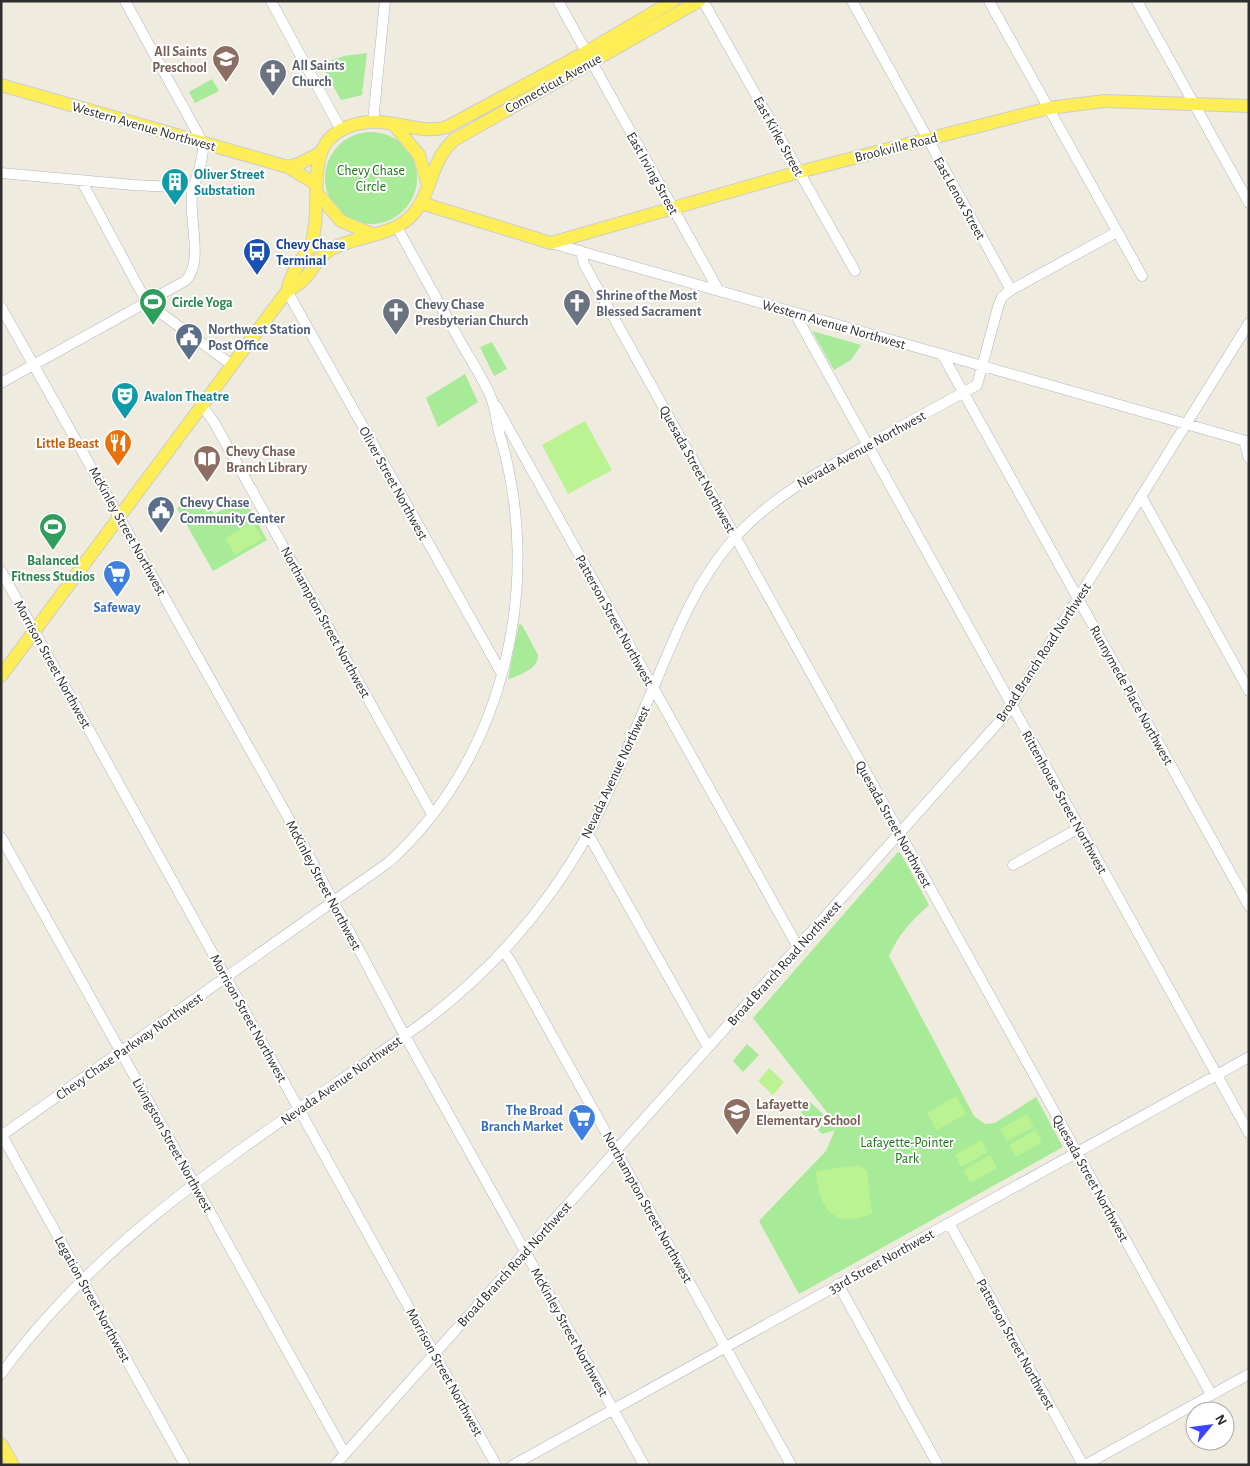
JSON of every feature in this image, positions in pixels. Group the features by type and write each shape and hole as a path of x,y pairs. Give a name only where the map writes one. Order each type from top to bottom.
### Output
{"main road":[{"name":"Connecticut Avenue","path":"428,185 441,155 454,140 673,1"},
{"name":"Connecticut Avenue","path":"394,125 428,130 447,127 699,1"},
{"name":"Western Avenue Northwest","path":"1,85 288,167 316,188"},
{"name":"Brookville Road","path":"551,242 800,172 1049,108 1105,101 1249,106"},
{"path":"1,676 287,291 295,270 307,252 313,238 320,153 326,142 341,130 354,125 373,122 394,125 419,155 428,185 421,203 409,219 397,227 372,234 326,252 300,283 287,291"},
{"path":"288,167 301,163 320,153"},
{"path":"316,188 341,221 372,234"},
{"name":"Western Avenue Northwest","path":"421,203 551,242"},
{"path":"1,1444 13,1465"}],"street":[{"path":"1,384 185,281 193,272 195,262 192,205 194,188 203,155 203,143 125,1"},
{"path":"271,1 341,130"},
{"path":"373,122 385,1"},
{"name":"East Irving Street","path":"558,1 719,291"},
{"name":"East Kirke Street","path":"703,1 855,271"},
{"name":"East Lenox Street","path":"852,1 1011,290"},
{"path":"989,1 1142,276"},
{"path":"1137,1 1249,203"},
{"path":"1,173 194,188"},
{"path":"81,180 147,303 232,365"},
{"name":"Chevy Chase Parkway Northwest","path":"2,1135 334,902 395,856 432,814 457,778 493,704 513,624 518,559 516,510 507,461 491,397 397,227"},
{"path":"1011,290 1117,232"},
{"name":"Western Avenue Northwest","path":"551,242 1247,442"},
{"name":"Quesada Street Northwest","path":"581,251 584,264 1211,1394"},
{"name":"Nevada Avenue Northwest","path":"1,1374 37,1328 82,1279 137,1228 194,1184 405,1036 461,992 502,951 549,895 588,834 693,597 712,565 735,537 784,493 977,385 998,306 1002,297 1011,290"},
{"name":"Oliver Street Northwest","path":"287,291 502,674"},
{"name":"McKinley Street Northwest","path":"1,307 120,516 334,902 405,1036 644,1465"},
{"name":"Rittenhouse Street Northwest","path":"794,312 1249,1133"},
{"name":"Broad Branch Road Northwest","path":"335,1465 900,834 1012,706 1184,424 1249,323"},
{"name":"Runnymede Place Northwest","path":"942,354 1249,906"},
{"name":"Patterson Street Northwest","path":"491,397 798,947"},
{"name":"Northampton Street Northwest","path":"202,406 215,424 432,814"},
{"path":"1247,442 1249,458"},
{"path":"507,461 522,452"},
{"path":"1141,496 1249,691"},
{"name":"Morrison Street Northwest","path":"1,571 496,1465"},
{"path":"1012,865 1079,828"},
{"path":"588,834 708,1047"},
{"name":"Livingston Street Northwest","path":"1,836 344,1454"},
{"name":"Northampton Street Northwest","path":"502,951 510,960 791,1465"},
{"name":"33rd Street Northwest","path":"512,1465 1249,1056"},
{"name":"Legation Street Northwest","path":"2,1135 185,1465"},
{"name":"Patterson Street Northwest","path":"949,1223 1084,1465"},
{"path":"838,1284 938,1465"},
{"path":"1084,1465 1249,1374"}],"green space":[{"path":"367,53 362,95 341,100 321,64 344,56"},
{"path":"212,79 219,91 195,103 189,92"},
{"name":"Chevy Chase Circle","path":"371,132 388,136 403,146 413,161 417,178 413,195 403,210 388,220 371,224 354,220 339,210 329,195 325,178 329,161 339,146 354,136"},
{"path":"812,331 861,345 851,360 834,370"},
{"path":"492,342 507,369 494,376 480,347"},
{"path":"465,374 478,402 438,427 426,398"},
{"path":"585,421 612,470 568,494 542,445"},
{"path":"195,498 200,507 207,503 214,514 244,498 267,540 213,571 177,508"},
{"path":"253,522 262,539 235,555 225,538"},
{"path":"519,624 522,625 538,655 537,660 528,671 508,679"},
{"name":"Lafayette-Pointer Park","path":"898,852 901,854 929,905 906,928 889,956 974,1116 985,1124 995,1123 1036,1097 1063,1147 799,1294 759,1221 826,1151 837,1125 753,1018"},
{"path":"747,1044 759,1055 743,1072 733,1061"},
{"path":"769,1068 784,1082 773,1095 758,1081"},
{"path":"956,1096 966,1114 937,1130 927,1113"},
{"path":"809,1101 834,1124 835,1130 822,1134 801,1113"},
{"path":"1027,1114 1034,1127 1007,1141 1000,1129"},
{"path":"1036,1130 1042,1142 1016,1157 1009,1145"},
{"path":"981,1140 988,1152 961,1167 955,1155"},
{"path":"990,1155 997,1168 970,1183 963,1170"},
{"path":"859,1165 867,1171 872,1213 858,1218 847,1219 838,1217 824,1205 817,1184 816,1171"}],"place":[{"name":"All Saints Preschool","path":"226,83"},
{"name":"All Saints Church","path":"273,97"},
{"name":"Oliver Street Substation","path":"175,206"},
{"name":"Chevy Chase Terminal","path":"257,276"},
{"name":"Circle Yoga","path":"153,326"},
{"name":"Shrine of the Most Blessed Sacrament","path":"577,327"},
{"name":"Chevy Chase Presbyterian Church","path":"396,336"},
{"name":"Northwest Station Post Office","path":"189,361"},
{"name":"Avalon Theatre","path":"125,420"},
{"name":"Little Beast","path":"118,467"},
{"name":"Chevy Chase Branch Library","path":"207,483"},
{"name":"Chevy Chase Community Center","path":"161,534"},
{"name":"Balanced Fitness Studios","path":"53,551"},
{"name":"Safeway","path":"117,598"},
{"name":"Lafayette Elementary School","path":"737,1136"},
{"name":"The Broad Branch Market","path":"582,1142"}]}
